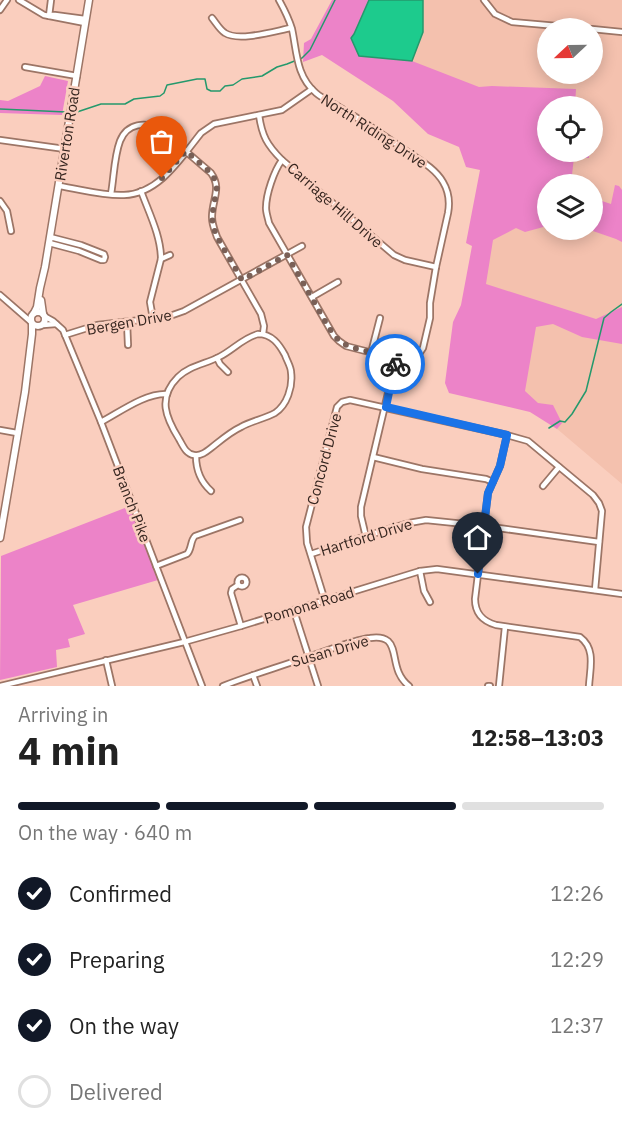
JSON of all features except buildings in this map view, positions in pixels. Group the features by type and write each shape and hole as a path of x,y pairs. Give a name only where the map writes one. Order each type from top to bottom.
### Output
{"main road":[{"name":"Riverton Road","path":"33,314 37,308 50,240 89,0"},
{"name":"Riverton Road","path":"43,315 41,304 45,267"},
{"path":"0,538 30,357 36,332 45,321 43,315 38,312 31,317 30,357"},
{"path":"32,323 36,326 41,325"}],"street":[{"path":"0,10 8,0"},
{"path":"19,0 49,16 85,21"},
{"path":"49,16 51,0"},
{"name":"North Riding Drive","path":"279,0 291,28 300,70 312,89 432,169 441,179 448,194 450,205 436,267 430,318 423,348 416,357 407,360 396,359"},
{"path":"484,0 495,14 512,22 537,24"},
{"path":"212,18 223,32 234,37 291,28"},
{"path":"603,30 622,32"},
{"path":"25,67 77,76"},
{"path":"59,186 127,195 141,191 153,186 162,178 201,133 214,124 282,110 312,89"},
{"name":"Carriage Hill Drive","path":"259,115 264,138 282,160 394,255 436,267"},
{"path":"111,194 120,141 125,132 132,127 144,124 155,126 211,173 217,187 212,216 213,226 261,314 263,334"},
{"path":"0,140 64,149"},
{"path":"282,160 274,173 266,208 269,223 287,255 329,328 339,341 350,347 396,359 361,507 366,537"},
{"path":"141,191 159,240 161,259 150,302 153,319"},
{"path":"0,201 7,211 11,231"},
{"path":"50,240 81,245 104,254 104,260 101,260 50,240"},
{"name":"Bergen Drive","path":"66,335 97,325 167,317 184,311 302,246"},
{"path":"161,259 170,255"},
{"path":"312,297 338,282"},
{"path":"0,295 32,323"},
{"path":"16,309 28,315 33,314"},
{"name":"Branch Pike","path":"43,315 58,325 66,335 202,686"},
{"path":"371,353 380,318"},
{"path":"127,322 128,345"},
{"path":"41,325 58,325"},
{"path":"263,334 276,341 283,352 292,380 281,408 242,426 205,453 195,456 185,449 171,426 166,413 165,398 172,384 181,374 217,358 251,336 263,334"},
{"path":"217,358 228,372"},
{"path":"101,422 149,396 159,393 167,394"},
{"name":"Concord Drive","path":"325,601 307,543 306,527 337,407 342,402 350,400 528,441 593,495 599,503 602,511 595,590"},
{"path":"0,430 17,433"},
{"path":"507,435 500,466 488,493 475,599 477,612 489,623 504,627 580,637 588,644 591,653 589,686"},
{"path":"195,456 200,475 212,491"},
{"path":"373,457 493,482"},
{"path":"543,486 559,467"},
{"path":"156,566 187,554 195,536 240,520"},
{"name":"Hartford Drive","path":"311,554 409,523 426,520 600,542"},
{"name":"Pomona Road","path":"0,686 184,642 294,611 420,570 437,569 622,594"},
{"path":"420,570 424,591 430,602"},
{"path":"238,585 232,589 231,594 241,626"},
{"path":"294,611 318,686"},
{"path":"499,686 504,627"},
{"name":"Susan Drive","path":"223,686 352,642 381,638 389,642 396,669 401,679 409,686"},
{"path":"106,660 112,686"},
{"path":"253,675 257,686"}],"shaded area":[{"path":"332,0 369,0 351,38 359,56 412,61 479,87 576,89 576,96 537,96 537,162 573,162 572,174 537,174 537,229 525,232 516,228 493,240 486,284 596,319 622,307 622,344 582,337 553,324 536,327 525,391 538,403 553,405 562,423 557,429 530,412 449,393 445,383 453,322 461,305 472,246 466,243 480,170 466,167 459,147 428,134 393,101 322,55 303,62 304,43 311,39"},
{"path":"352,0 622,0 622,484 456,343 483,191 482,132 347,56"},
{"path":"369,0 423,0 423,32 412,61 359,56 351,38"},
{"path":"45,76 68,81 62,115 0,113 0,100 8,101 40,86"},
{"path":"615,185 619,186 622,190 622,242 603,234 603,201 611,204"},
{"path":"130,506 158,580 73,605 85,634 68,639 70,647 56,650 57,667 0,680 1,556"}],"waterway":[{"path":"74,113 101,104 125,104 134,99 160,96 167,85 197,79 205,79 207,89 220,91 225,86 233,85 242,79 262,76 277,67 302,58 310,50 335,0"},
{"path":"0,109 66,112"},
{"path":"549,428 560,421 565,422 586,391 604,318 622,304"}],"way so far":[{"path":"162,178 186,151 211,173 215,180 217,187 212,216 213,226 242,280 287,255 334,336 346,346 396,359 395,364"}],"route":[{"path":"395,364 386,407 507,435 500,466 488,493 478,574"}]}
